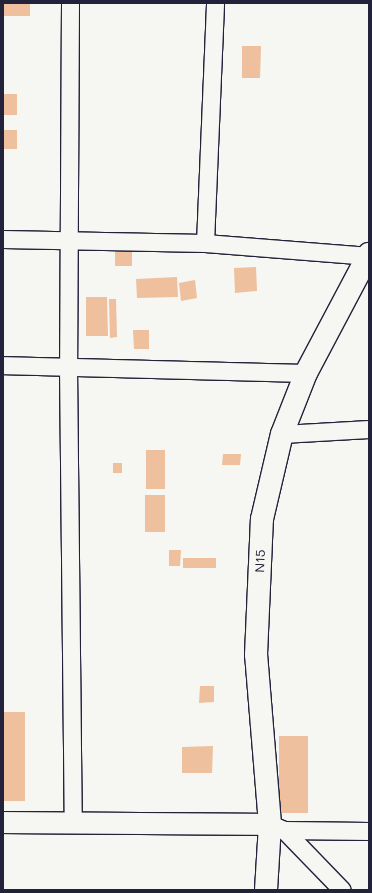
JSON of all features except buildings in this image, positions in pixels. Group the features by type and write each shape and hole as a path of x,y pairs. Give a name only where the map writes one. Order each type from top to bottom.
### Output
{"main road":[{"name":"N15","path":"266,890 277,827 256,655 262,519 282,434 306,373 368,255"}],"street":[{"path":"70,3 68,366 73,822"},
{"path":"205,243 215,3"},
{"path":"3,239 205,243 368,255"},
{"path":"3,365 306,373"},
{"path":"282,434 369,429"},
{"path":"3,822 73,822 277,827 369,831"},
{"path":"277,827 342,890"}]}
